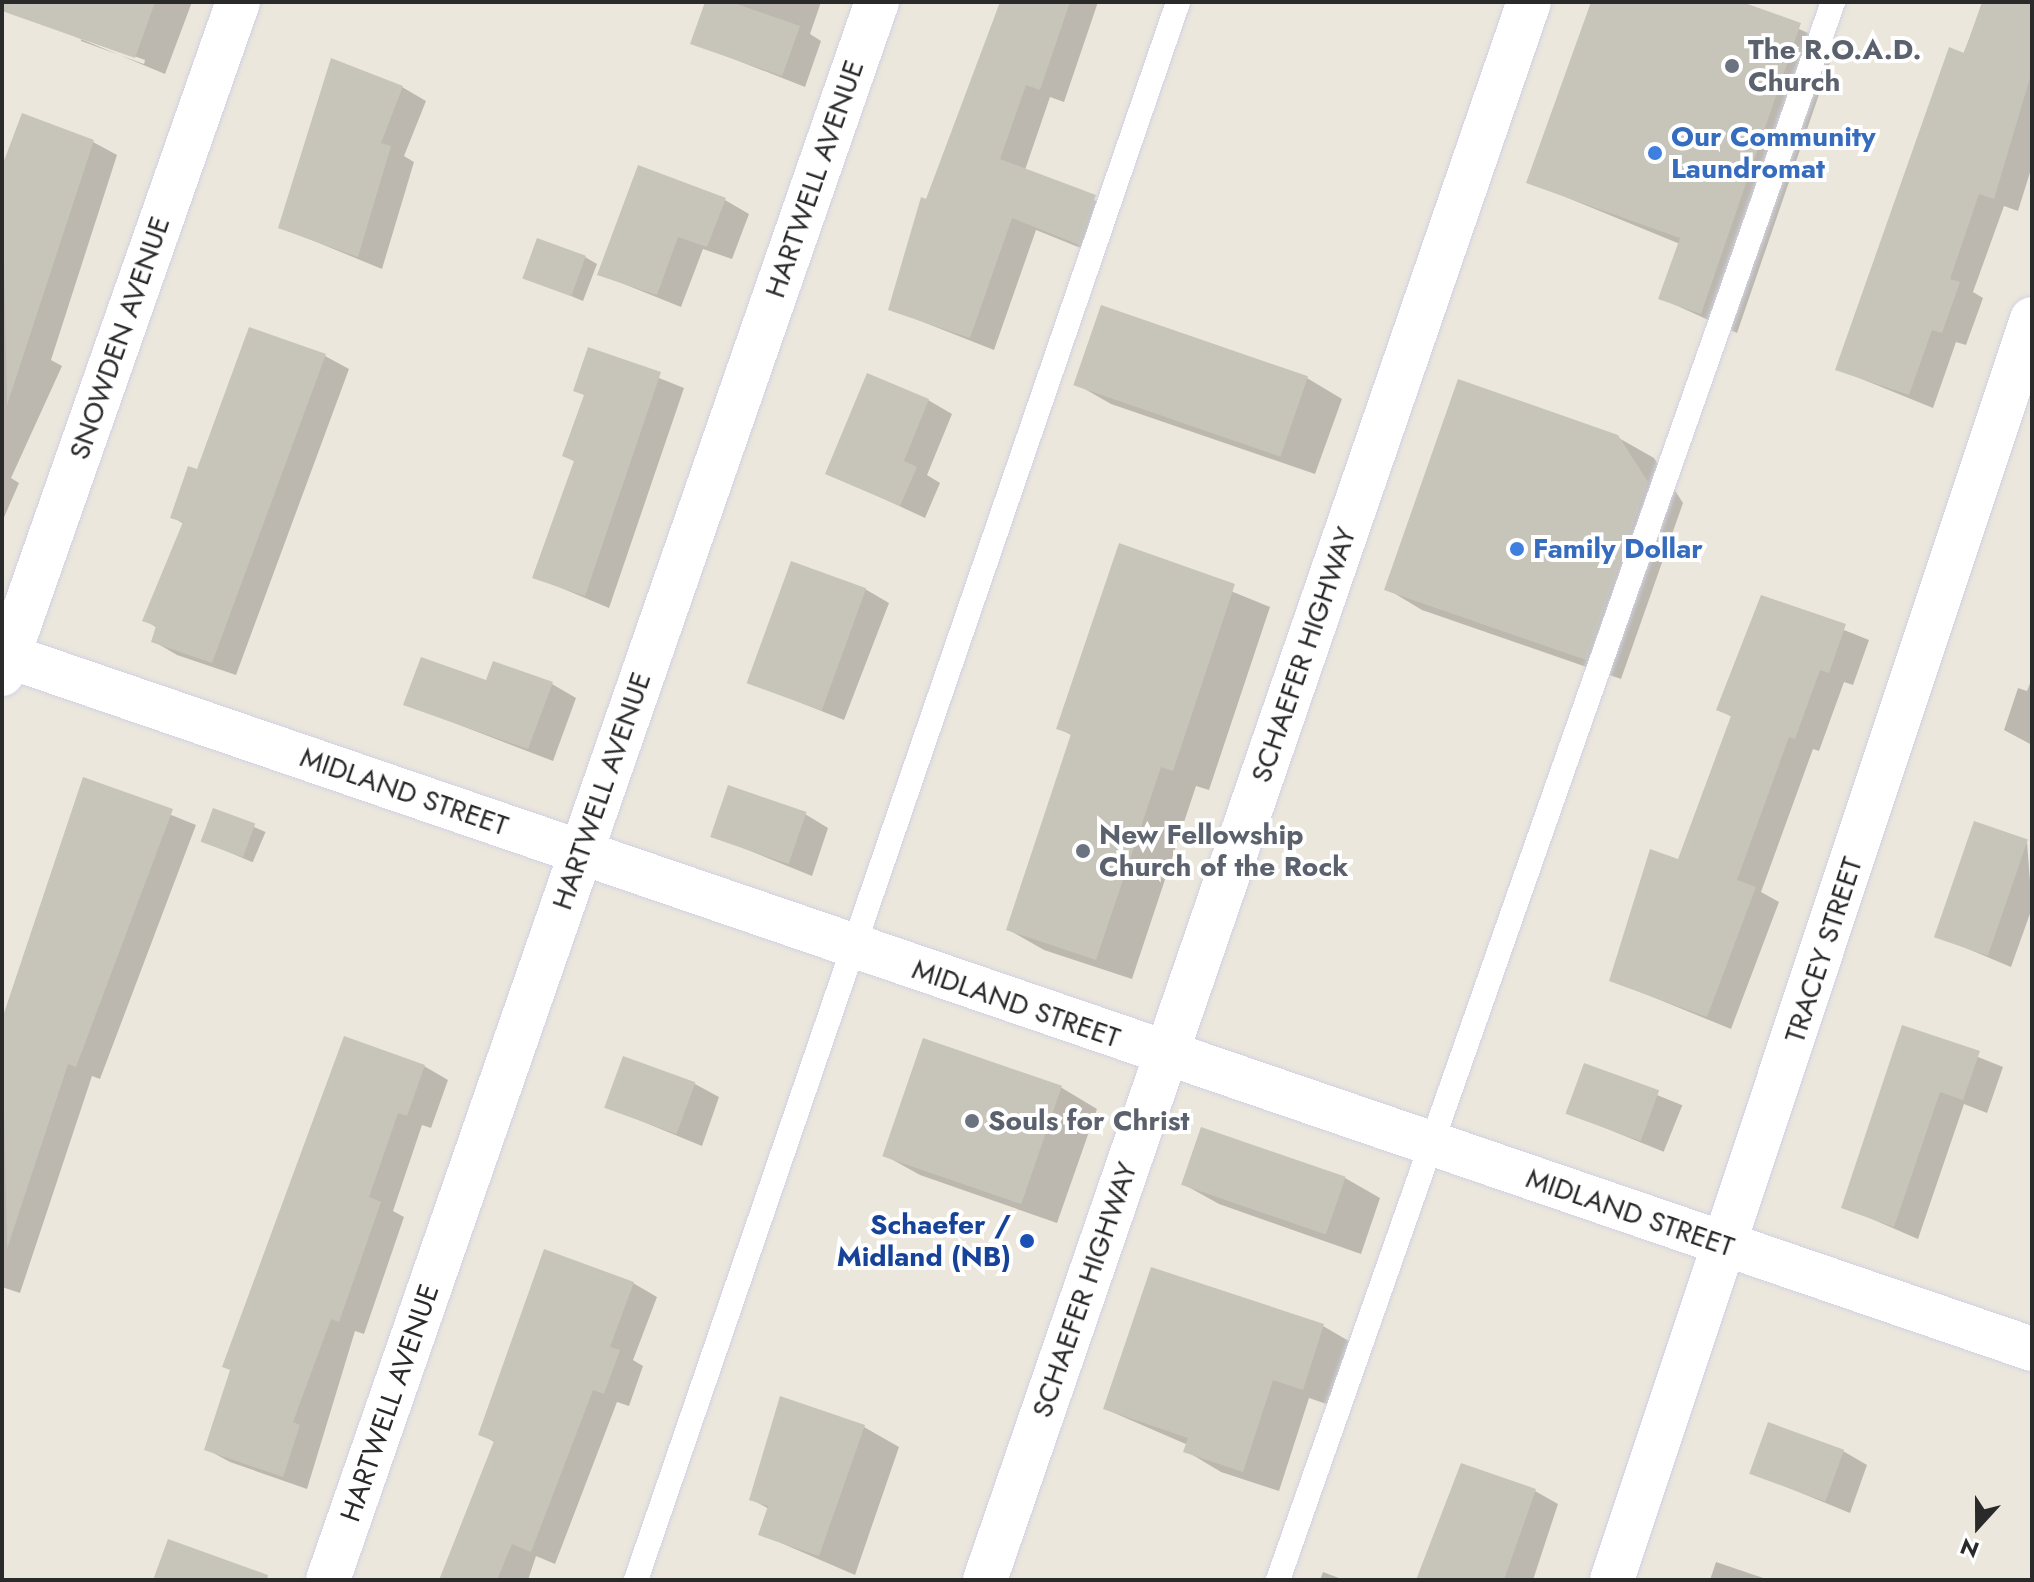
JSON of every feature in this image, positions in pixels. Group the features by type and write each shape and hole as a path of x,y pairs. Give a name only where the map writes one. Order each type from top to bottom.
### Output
{"street":[{"name":"SNOWDEN AVENUE","path":"4,661 238,2"},
{"name":"HARTWELL AVENUE","path":"328,1580 877,2"},
{"name":"SCHAEFER HIGHWAY","path":"985,1580 1529,2"},
{"name":"TRACEY STREET","path":"1612,1580 2032,319"},
{"name":"MIDLAND STREET","path":"4,661 580,853 2032,1349"}],"lane":[{"path":"636,1580 1178,2"},
{"path":"1278,1580 1833,2"}],"building":[{"path":"2,2 155,2 135,58 2,11"},
{"path":"705,2 731,2 800,26 782,76 690,44"},
{"path":"1000,2 1070,2 1040,90 1026,85 1000,159 1096,195 1079,245 1012,218 970,338 888,310 921,197 926,199"},
{"path":"1591,2 1742,2 1801,23 1701,314 1658,299 1680,238 1526,183"},
{"path":"1982,2 2032,2 2032,71 1994,199 1979,194 1950,279 1960,282 1942,333 1932,330 1909,395 1835,370 1949,47 1964,53"},
{"path":"331,58 403,86 381,143 391,146 358,257 278,228"},
{"path":"22,113 94,140 7,405 2,166"},
{"path":"638,165 726,198 707,247 678,237 657,295 597,275"},
{"path":"537,238 586,256 571,296 522,278"},
{"path":"1101,305 1308,376 1280,457 1073,385"},
{"path":"249,327 326,354 212,663 151,642 156,626 142,621 183,522 170,518 188,466 197,469"},
{"path":"588,347 661,372 585,596 532,578 574,461 562,456 584,395 573,391"},
{"path":"867,373 929,399 904,461 917,467 900,506 825,474"},
{"path":"1458,379 1618,435 1648,482 1586,660 1384,590"},
{"name":"New Fellowship Church of the Rock","path":"1119,543 1235,584 1173,771 1161,767 1096,960 1006,930 1071,734 1056,729"},
{"path":"791,561 866,588 822,711 747,683"},
{"path":"1761,595 1846,624 1829,673 1820,670 1795,739 1789,737 1737,880 1756,887 1707,1017 1609,981 1650,849 1678,859 1731,716 1716,710"},
{"path":"421,657 486,680 493,661 553,682 528,749 403,705"},
{"path":"83,777 173,809 76,1067 68,1064 7,1249 2,1019"},
{"path":"728,785 806,812 789,864 710,837"},
{"path":"213,808 255,823 243,857 201,842"},
{"path":"1974,821 2028,840 1988,956 1934,937"},
{"path":"1902,1025 1980,1051 1963,1100 1940,1092 1894,1227 1841,1208"},
{"path":"344,1036 425,1065 407,1116 398,1113 369,1197 381,1202 339,1322 331,1319 293,1422 300,1425 283,1477 204,1450 230,1370 222,1367"},
{"name":"Souls for Christ","path":"923,1038 1062,1086 1021,1204 882,1156"},
{"path":"623,1056 695,1082 677,1134 604,1108"},
{"path":"1584,1063 1659,1090 1641,1141 1566,1114"},
{"path":"1201,1127 1346,1177 1326,1234 1181,1185"},
{"path":"544,1249 634,1282 610,1347 620,1350 604,1394 593,1390 531,1552 512,1544 497,1580 439,1580 494,1441 478,1435"},
{"path":"1151,1267 1324,1324 1303,1390 1273,1380 1243,1472 1183,1452 1188,1438 1103,1409"},
{"path":"780,1396 865,1425 819,1556 758,1535 768,1506 749,1500"},
{"path":"1768,1422 1844,1450 1825,1501 1749,1474"},
{"path":"1461,1463 1536,1489 1504,1580 1416,1580"},
{"path":"168,1539 268,1575 267,1580 153,1580"}],"place":[{"name":"The R.O.A.D. Church","path":"1732,66"},
{"name":"Our Community Laundromat","path":"1655,153"},
{"name":"Family Dollar","path":"1517,549"},
{"name":"New Fellowship Church of the Rock","path":"1083,851"},
{"name":"Souls for Christ","path":"972,1121"},
{"name":"Schaefer / Midland (NB)","path":"1027,1241"}]}
